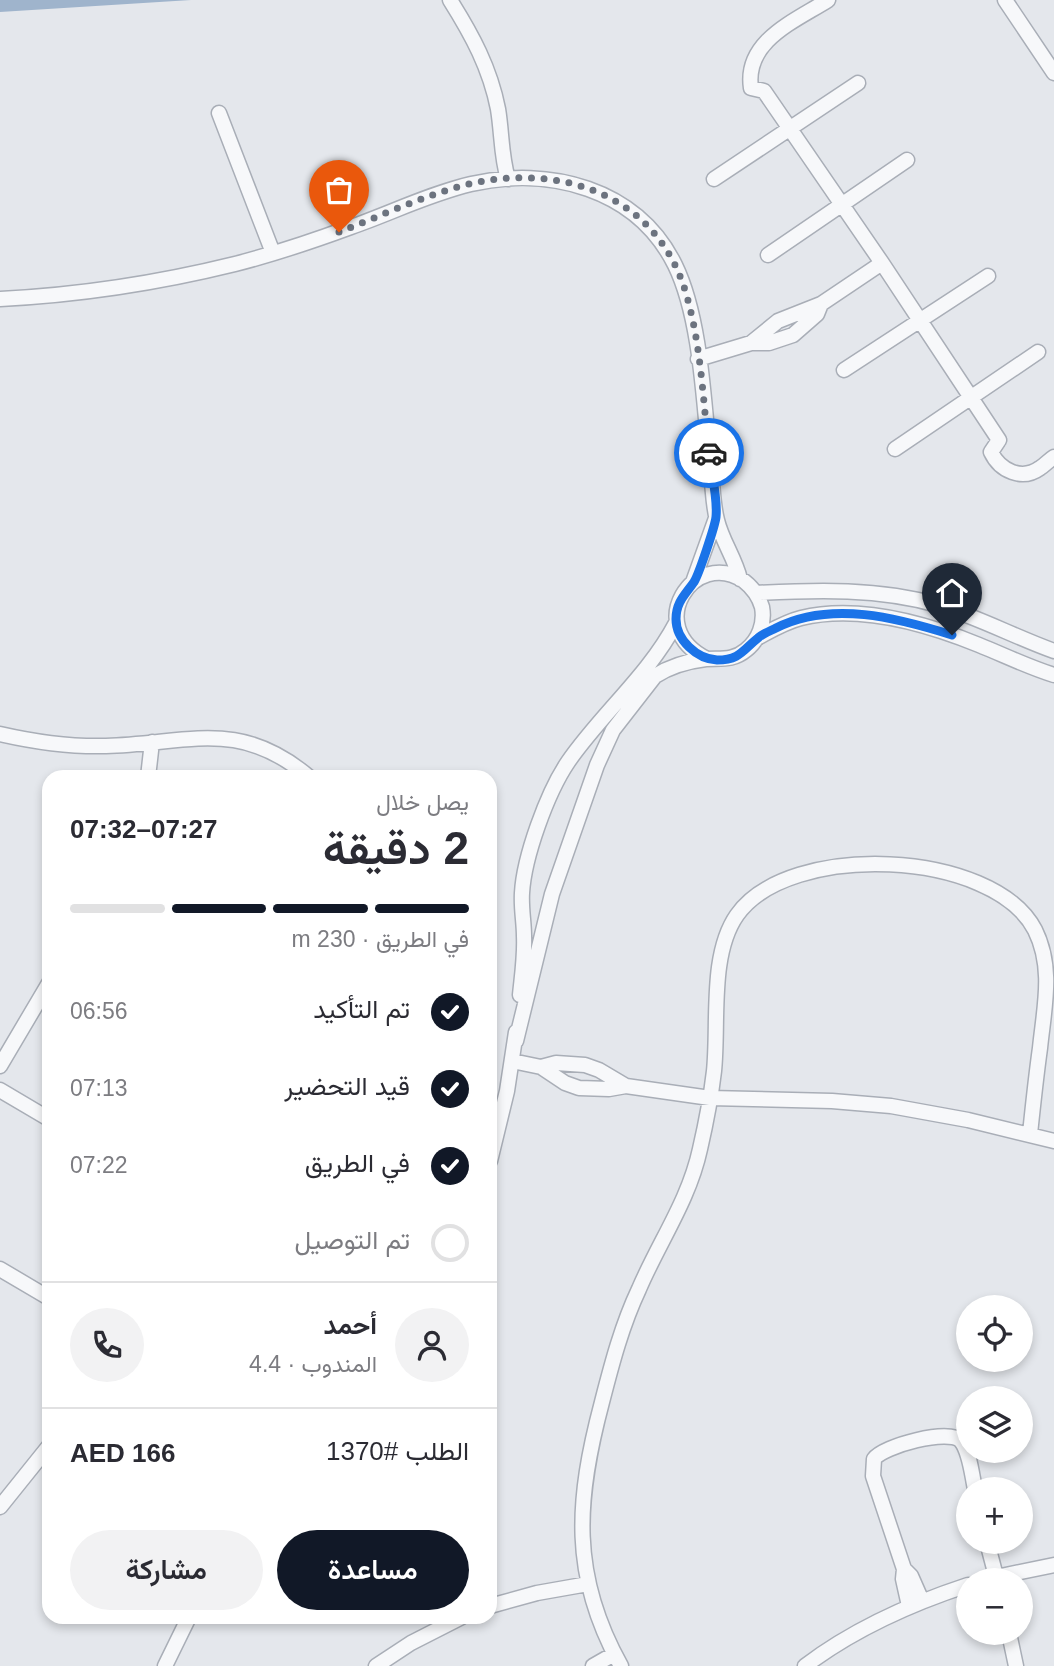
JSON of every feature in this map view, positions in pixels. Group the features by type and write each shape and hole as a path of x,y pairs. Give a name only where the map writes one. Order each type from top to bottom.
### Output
{"street":[{"path":"450,0 477,44 489,74 498,110 502,160 508,179"},
{"path":"828,0 772,37 752,46 742,65 743,79 749,92 764,91 883,263 999,440 994,449 1011,463 1025,466 1052,458"},
{"path":"1005,0 1054,73"},
{"path":"714,179 858,83"},
{"path":"219,113 272,253"},
{"path":"768,255 907,160"},
{"path":"0,299 46,297 122,287 198,272 317,240 450,190 488,181 546,180 582,185 621,203 643,221 665,247 679,274 691,313 698,359 716,518 740,579"},
{"path":"698,359 751,343 778,321 821,304 883,263"},
{"path":"844,370 988,276"},
{"path":"895,449 1038,352"},
{"path":"694,582 716,518"},
{"path":"497,1129 547,910 562,865 607,741 629,698 676,623 681,596 694,582 711,574 740,579 756,593 762,611 763,620 757,638"},
{"path":"756,593 855,591 908,598 941,606 1054,651"},
{"path":"516,1041 524,953 521,895 532,846 562,771 629,698 661,672 707,659 736,657 757,638 790,622 812,616 840,614 900,620 952,635 1054,675"},
{"path":"676,623 690,649 707,659"},
{"path":"0,734 81,746 193,738 240,740 277,754 299,770"},
{"path":"149,770 152,742"},
{"path":"593,1666 618,1660 598,1618 588,1584 583,1546 583,1504 587,1471 615,1352 630,1308 689,1189 699,1155 710,1098 722,951 727,930 747,904 757,894 792,877 825,869 869,864 919,867 968,879 995,892 1021,910 1040,941 1046,965 1046,990 1030,1134"},
{"path":"0,1066 42,995"},
{"path":"512,1061 541,1067 565,1083 579,1088 594,1090 626,1086 710,1098 832,1101 891,1106 944,1115 1054,1141"},
{"path":"541,1067 555,1063 585,1065 626,1086"},
{"path":"0,1090 42,1115"},
{"path":"0,1269 42,1294"},
{"path":"916,1603 904,1584 904,1569 873,1476 872,1465 877,1454 887,1449 942,1435 953,1436 965,1447 972,1477"},
{"path":"0,1507 42,1455"},
{"path":"1033,1569 1054,1564"},
{"path":"497,1604 537,1593 588,1584"},
{"path":"805,1666 866,1627 916,1603 956,1589"},
{"path":"151,1666 168,1659 186,1624"},
{"path":"376,1666 411,1643 448,1624"},
{"path":"1012,1645 1016,1666"}],"water":[{"path":"0,0 191,0 0,12"}],"way so far":[{"path":"339,232 450,190 488,181 546,180 582,185 621,203 643,221 665,247 684,287 698,359 709,453"}],"route":[{"path":"709,453 716,518 694,582 681,596 676,614 679,632 690,649 707,659 736,657 757,638 778,626 821,615 876,616 952,635"}]}
